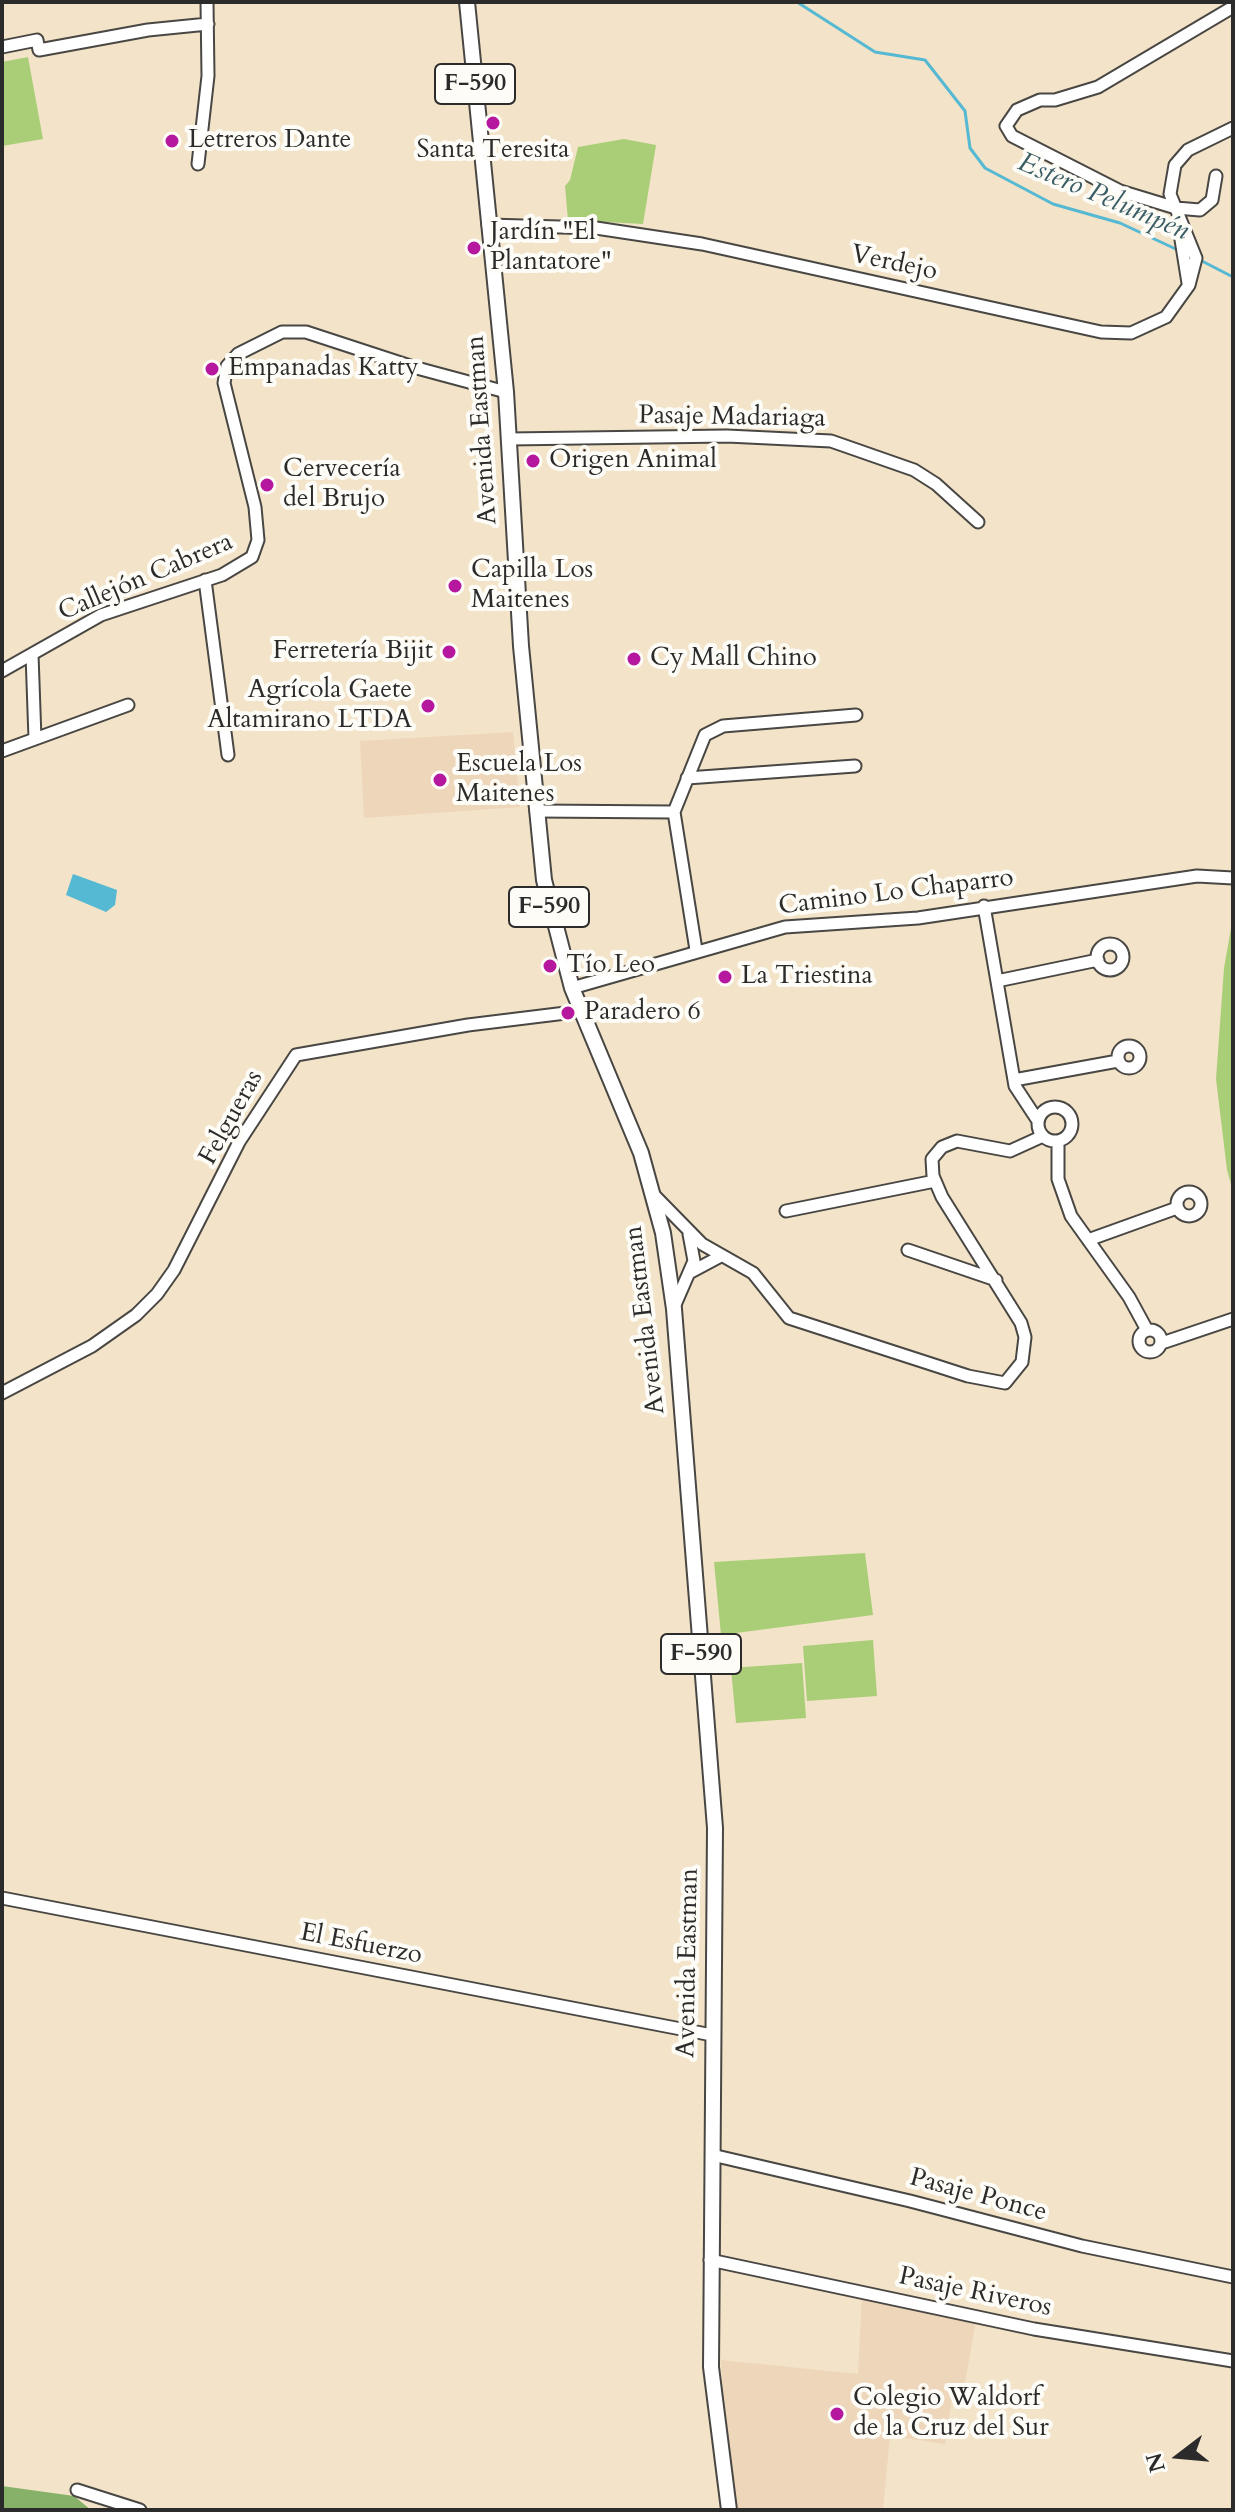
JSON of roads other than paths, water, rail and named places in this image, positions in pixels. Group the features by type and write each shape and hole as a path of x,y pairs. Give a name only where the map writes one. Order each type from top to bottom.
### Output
{"main road":[{"name":"Avenida Eastman","path":"467,2 506,392 536,811 549,907 572,988 641,1153 668,1262 674,1309 715,1828 711,2367 729,2510"}],"street":[{"path":"198,164 208,76 207,2"},
{"path":"1216,176 1212,200 1200,210 1176,208 1120,191 1012,136 1006,126 1017,110 1040,100 1055,100 1098,87 1233,7"},
{"path":"2,47 37,40 39,50 148,30 208,24"},
{"path":"1176,208 1170,187 1178,159 1193,146 1233,128"},
{"name":"Verdejo","path":"488,225 596,228 702,244 1111,334 1131,333 1158,323 1173,311 1189,285 1176,208"},
{"name":"Callejón Cabrera","path":"2,671 114,610 242,566 252,557 258,540 251,484 224,383 227,366 238,354 275,335 298,331 506,392"},
{"name":"Pasaje Madariaga","path":"509,439 727,436 823,440 862,449 914,470 936,484 978,522"},
{"path":"205,580 228,755"},
{"path":"32,654 35,739"},
{"path":"2,751 128,705"},
{"path":"696,950 674,812 705,735 713,729 856,715"},
{"path":"687,778 855,766"},
{"path":"536,811 636,809 674,812"},
{"name":"Camino Lo Chaparro","path":"572,988 785,927 898,920 1140,882 1197,876 1233,878"},
{"path":"984,906 1014,1080 1021,1100 1038,1121 1043,1136"},
{"path":"997,981 1098,960"},
{"name":"Felgueras","path":"2,1393 92,1346 136,1315 157,1294 174,1270 239,1142 296,1055 468,1025 582,1011"},
{"path":"1014,1080 1118,1061"},
{"path":"1038,1121 1043,1112 1052,1107 1068,1111 1073,1121 1071,1132 1058,1141"},
{"path":"653,1194 702,1244 753,1273 789,1318 975,1378 1005,1383 1022,1362 1025,1337 1016,1309 935,1181 932,1159 949,1143 957,1141 1010,1151 1043,1136 1058,1141"},
{"path":"1058,1141 1061,1192 1071,1216 1129,1297 1147,1330 1158,1333 1162,1343"},
{"path":"786,1211 935,1181"},
{"path":"1088,1240 1177,1208"},
{"path":"674,1309 691,1273 694,1252 688,1229"},
{"path":"908,1250 996,1280"},
{"path":"691,1273 721,1256"},
{"path":"1147,1330 1140,1338 1141,1348 1151,1353 1162,1343 1233,1319"},
{"name":"El Esfuerzo","path":"2,1898 712,2035"},
{"name":"Pasaje Ponce","path":"712,2155 910,2201 1082,2246 1233,2277"},
{"name":"Pasaje Riveros","path":"710,2260 1034,2329 1233,2361"},
{"path":"77,2490 140,2510"}],"water":[{"path":"73,874 117,890 115,905 106,912 66,895"}],"waterway":[{"name":"Estero Pelumpén","path":"797,2 875,52 925,60 965,111 970,148 985,168 1053,204 1120,223 1180,251"},
{"name":"Estero Pelumpén","path":"1198,259 1233,277"}],"place":[{"name":"Santa Teresita","path":"493,123"},
{"name":"Letreros Dante","path":"172,141"},
{"name":"Jardín \"El Plantatore\"","path":"474,248"},
{"name":"Empanadas Katty","path":"212,369"},
{"name":"Origen Animal","path":"533,461"},
{"name":"Cervecería del Brujo","path":"267,485"},
{"name":"Capilla Los Maitenes","path":"455,586"},
{"name":"Ferretería Bijit","path":"449,652"},
{"name":"Cy Mall Chino","path":"634,659"},
{"name":"Agrícola Gaete Altamirano LTDA","path":"428,706"},
{"name":"Escuela Los Maitenes","path":"440,780"},
{"name":"Tío Leo","path":"550,966"},
{"name":"La Triestina","path":"725,977"},
{"name":"Paradero 6","path":"568,1013"},
{"name":"Colegio Waldorf de la Cruz del Sur","path":"837,2414"}]}
